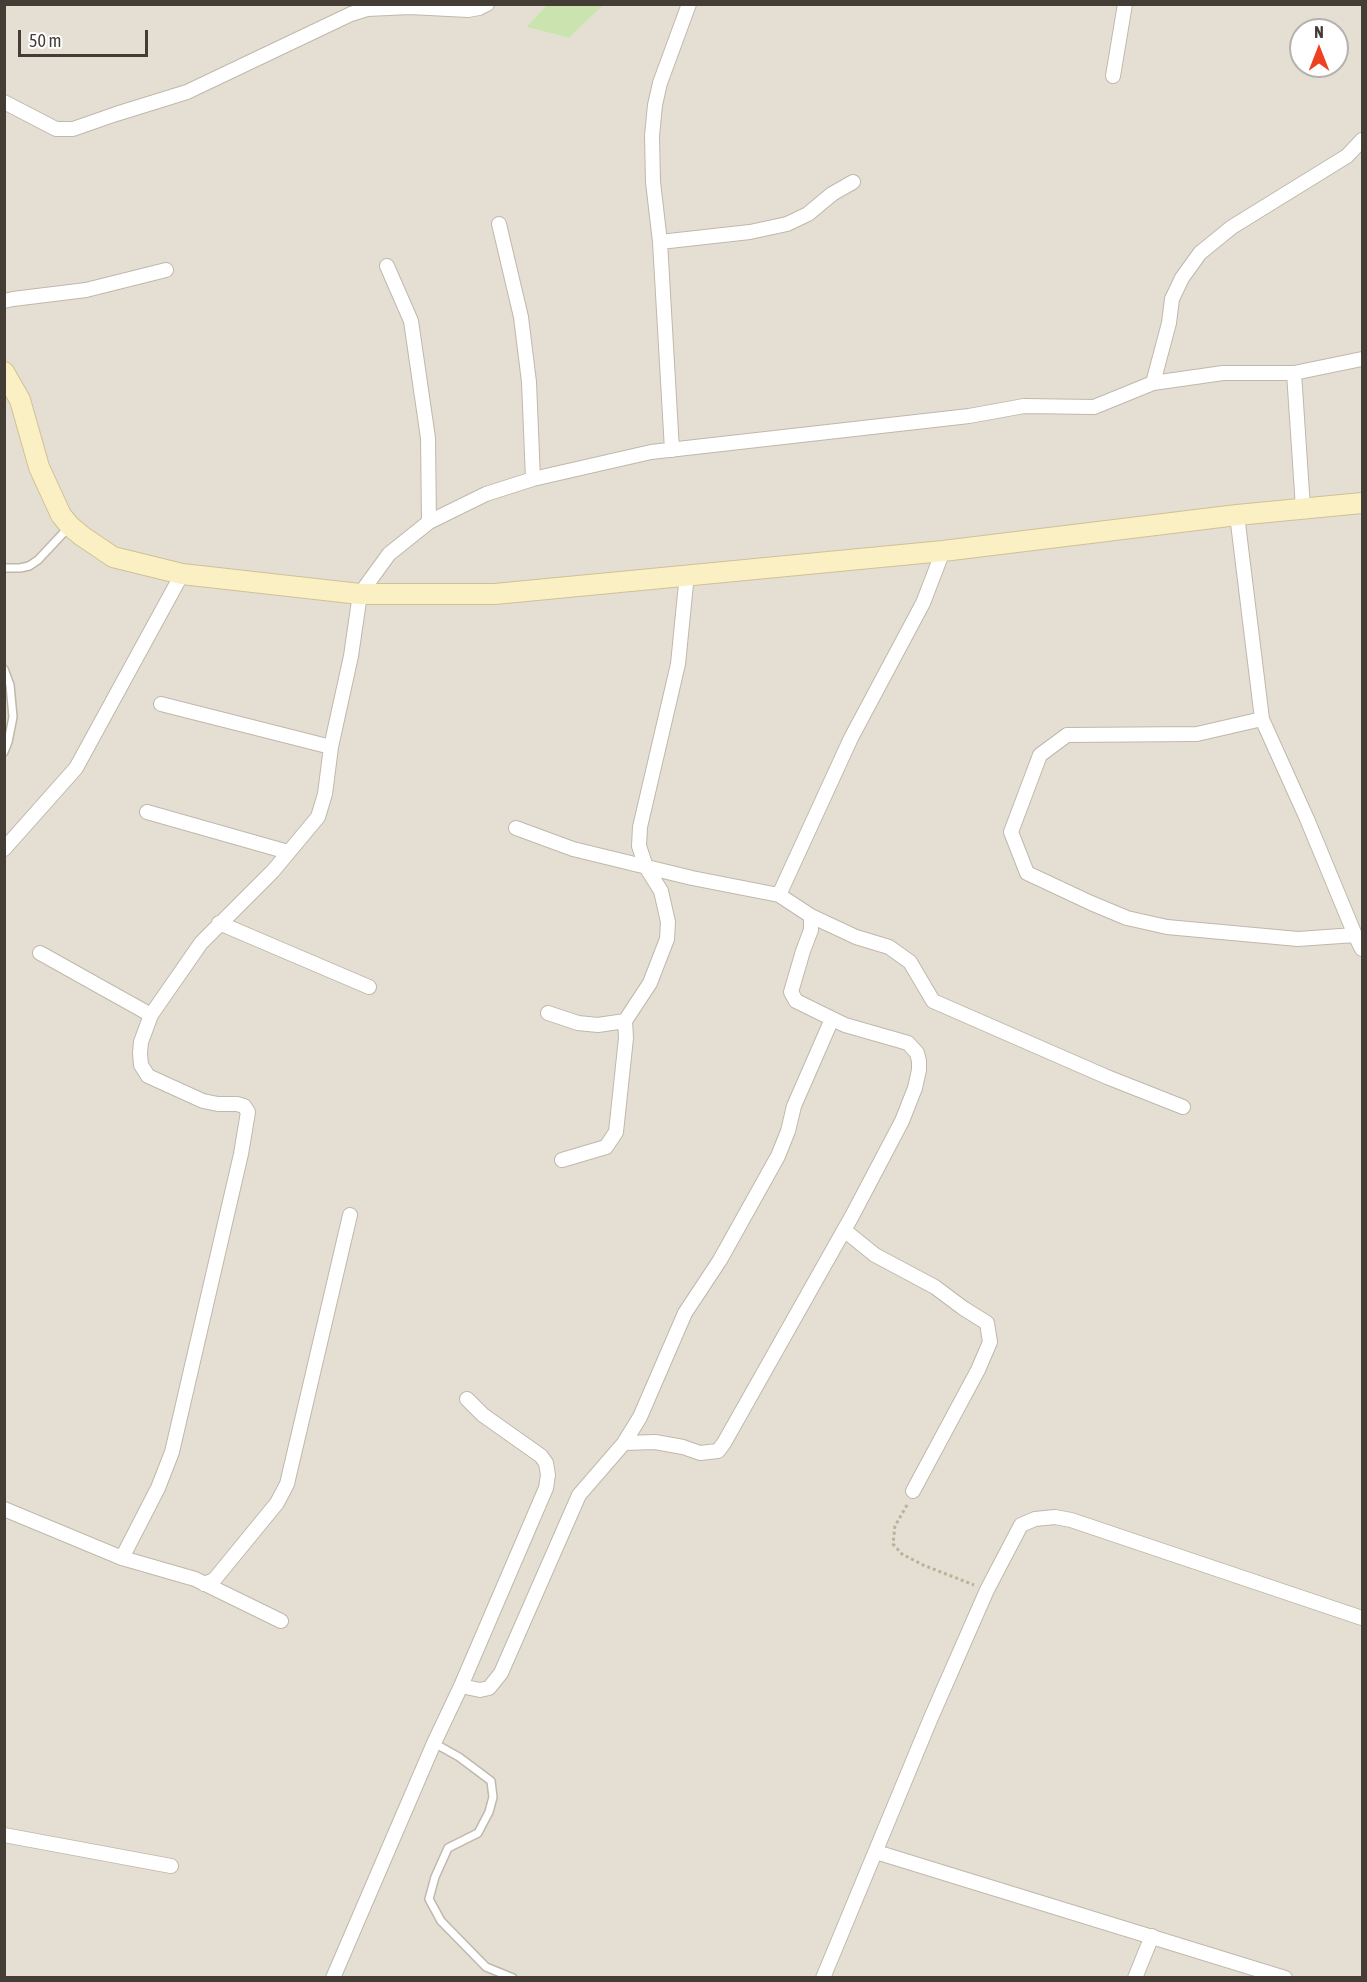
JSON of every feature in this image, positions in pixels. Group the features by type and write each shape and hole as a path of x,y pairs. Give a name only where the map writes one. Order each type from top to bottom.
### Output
{"street":[{"path":"4,102 56,129 73,129 187,92 351,14 367,9 394,6 468,9 479,8 487,4"},
{"path":"672,450 660,242 653,182 652,136 660,83 689,4"},
{"path":"1113,76 1125,4"},
{"path":"1153,383 1169,323 1172,299 1182,278 1200,254 1232,227 1347,156 1362,140"},
{"path":"660,242 750,232 787,224 808,214 832,194 853,182"},
{"path":"499,224 520,317 529,382 533,479"},
{"path":"387,266 411,321 428,438 429,522"},
{"path":"4,301 86,290 166,270"},
{"path":"122,1558 158,1488 172,1452 241,1154 248,1112 244,1106 237,1104 203,1101 148,1076 141,1065 141,1042 151,1015 201,943 273,871 318,817 325,795 331,747 351,656 360,594 389,554 429,522 486,494 533,479 651,452 969,416 1024,406 1094,407 1153,383 1223,373 1294,373 1362,359"},
{"path":"4,372 20,400 39,467 61,515 70,526 113,557 182,574 360,594 495,594 943,551 1238,515 1362,503"},
{"path":"1294,373 1303,508"},
{"path":"1238,515 1262,719 1362,949"},
{"path":"779,895 851,738 923,603 943,551"},
{"path":"4,849 76,768 182,574"},
{"path":"562,1160 606,1147 616,1132 626,1038 625,1021 650,983 667,939 668,922 661,891 646,867 639,846 640,827 678,664 687,574"},
{"path":"161,704 331,747"},
{"path":"1262,719 1197,734 1067,735 1040,755 1011,832 1027,873 1128,918 1167,927 1298,939 1355,935"},
{"path":"147,812 288,852"},
{"path":"516,828 573,849 779,895 812,916 856,937 890,947 910,962 933,1001 1107,1077 1183,1107"},
{"path":"624,1443 655,1442 683,1447 700,1454 718,1451 844,1230 902,1120 915,1088 919,1060 917,1053 908,1043 845,1025 796,1001 791,992 802,951 812,930 812,916"},
{"path":"219,923 369,987"},
{"path":"40,953 151,1015"},
{"path":"548,1014 578,1023 598,1025 625,1021"},
{"path":"461,1686 480,1690 489,1688 501,1673 579,1494 624,1443 640,1417 685,1312 720,1260 777,1156 788,1131 794,1107 832,1019"},
{"path":"204,1584 214,1580 277,1503 286,1484 350,1215"},
{"path":"844,1230 875,1255 935,1287 987,1323 990,1342 978,1370 913,1491"},
{"path":"333,1977 546,1488 548,1475 546,1463 541,1456 483,1415 467,1399"},
{"path":"4,1509 122,1558 191,1578 281,1621"},
{"path":"823,1977 930,1720 987,1590 1021,1525 1035,1519 1055,1517 1071,1520 1362,1618"},
{"path":"4,1835 171,1866"},
{"path":"876,1852 1285,1977"},
{"path":"1135,1977 1152,1936"}],"lane":[{"path":"4,568 29,566 38,560 70,526"},
{"path":"4,669 10,685 13,717 9,742 4,752"},
{"path":"434,1743 459,1757 491,1781 494,1797 478,1833 448,1848 435,1876 429,1899 441,1921 486,1967 513,1977"}],"path":[{"path":"913,1491 895,1526 893,1544 902,1554 923,1565 987,1590"}],"shaded area":[{"path":"603,4 1362,5 1362,1977 5,1978 5,5 547,5 526,27 569,38"}],"green space":[{"path":"547,5 603,5 569,38 526,27"}]}
